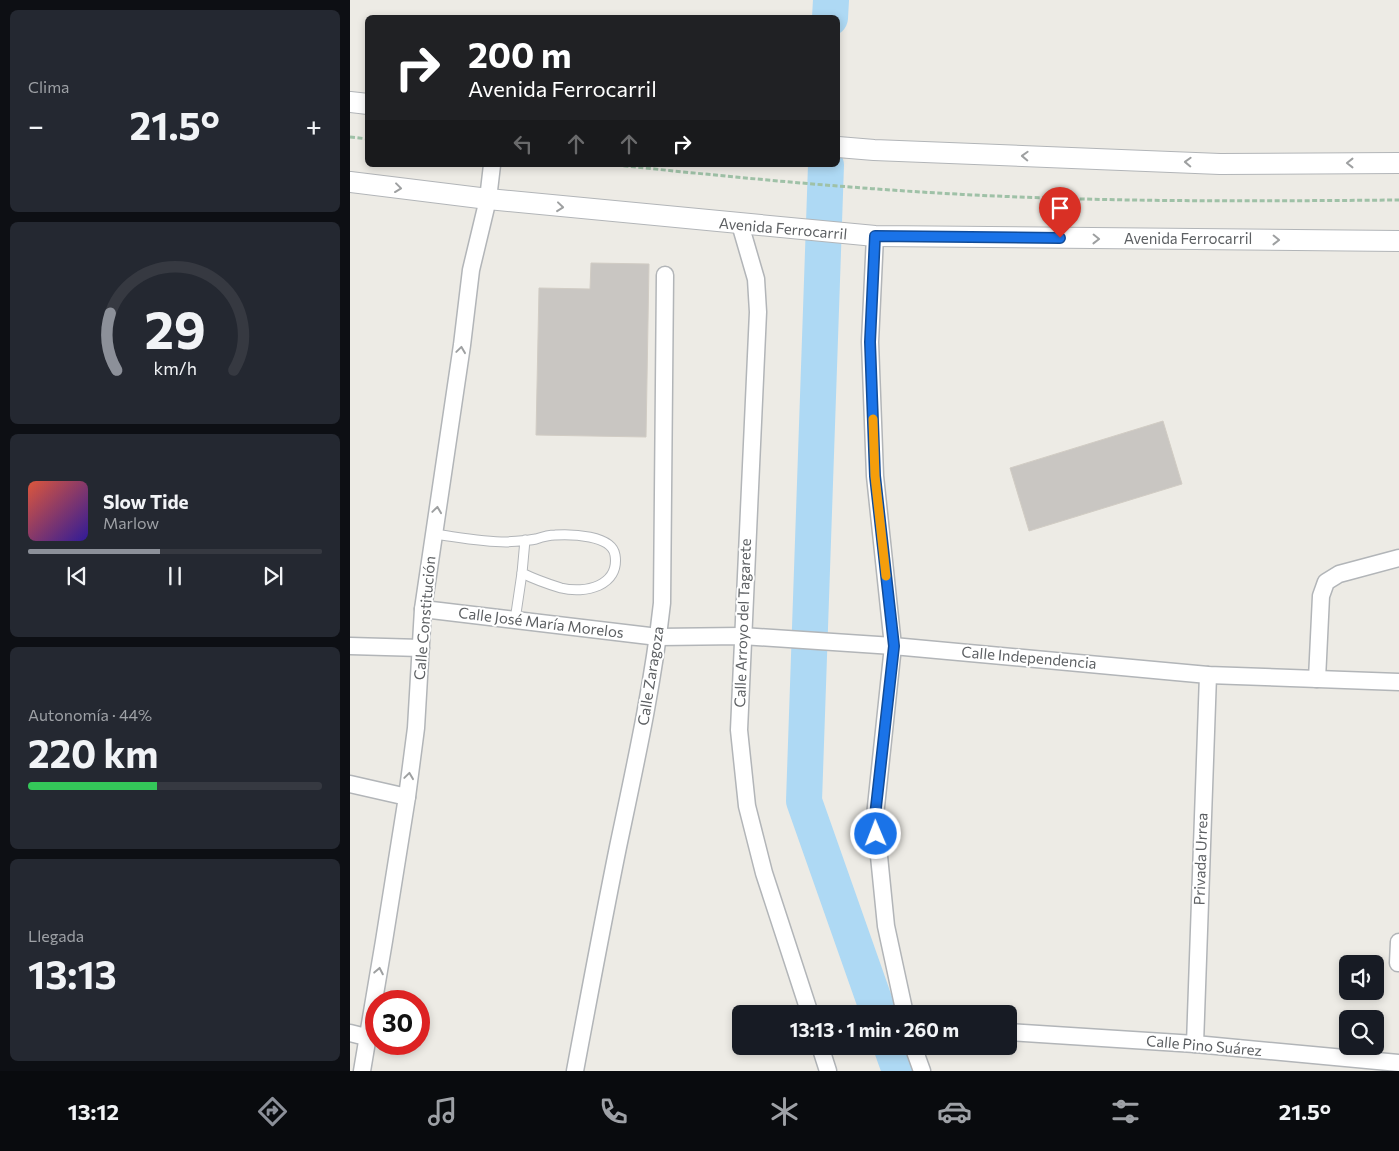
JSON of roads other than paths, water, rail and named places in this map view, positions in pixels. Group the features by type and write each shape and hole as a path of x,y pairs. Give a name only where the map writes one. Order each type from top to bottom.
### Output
{"street":[{"path":"350,102 365,104"},
{"path":"840,147 1220,164 1399,163"},
{"name":"Calle Constitución","path":"375,990 416,728 424,609 462,345 470,270 488,199 492,167"},
{"name":"Avenida Ferrocarril","path":"350,182 488,199 855,235 1399,241"},
{"name":"Calle Arroyo del Tagarete","path":"740,224 756,279 758,312 739,730 747,806 764,873 807,1005"},
{"path":"875,236 870,342 875,476 894,646 875,816 886,926 903,1005"},
{"name":"Calle Zaragoza","path":"575,1071 600,934 645,716 662,603 665,275"},
{"path":"1317,679 1322,592 1326,582 1339,574 1399,558"},
{"name":"Calle José María Morelos","path":"424,609 658,637"},
{"name":"Calle Independencia","path":"658,637 742,636 894,646 1208,675 1399,682"},
{"path":"350,646 421,648"},
{"name":"Privada Urrea","path":"1195,1044 1208,675"},
{"path":"350,784 406,797"},
{"path":"1398,963 1399,942"},
{"path":"350,1033 365,1037"},
{"name":"Calle Pino Suárez","path":"1017,1033 1195,1044 1320,1064 1399,1063"},
{"name":"Calle Constitución","path":"362,1071 365,1046"},
{"path":"823,1055 828,1071"},
{"path":"917,1055 922,1071"}],"lane":[{"path":"434,534 504,542 555,535 604,540 614,548 616,556 609,579 593,588 585,590 562,588 522,574"},
{"path":"515,620 525,540"}],"waterway":[{"path":"830,15 831,0"},
{"path":"826,167 804,801 876,1005"},
{"path":"894,1055 900,1071"}]}
